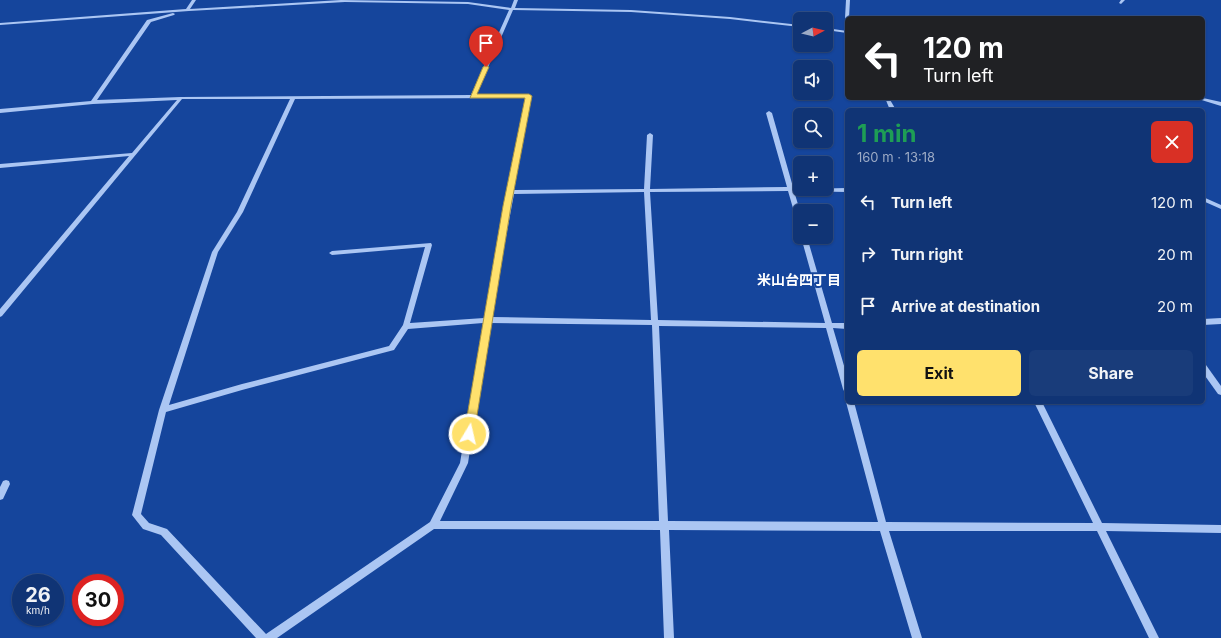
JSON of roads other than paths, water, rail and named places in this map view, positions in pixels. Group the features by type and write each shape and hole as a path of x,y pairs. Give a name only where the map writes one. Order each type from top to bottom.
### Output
{"street":[{"path":"93,102 148,21 189,10 194,0"},
{"path":"473,96 516,0"},
{"path":"847,16 848,0"},
{"path":"0,24 189,10 345,1 468,3 512,9 630,11 730,18 793,25"},
{"path":"833,30 845,32"},
{"path":"0,111 93,102 181,98 529,96 487,320 464,463 433,524 268,638"},
{"path":"263,638 164,532 146,526 136,514 162,410 215,252 240,212 293,97"},
{"path":"0,314 181,98"},
{"path":"1205,100 1221,104"},
{"path":"769,113 795,204"},
{"path":"650,135 647,192 655,323 669,638"},
{"path":"0,166 135,154"},
{"path":"510,192 647,192 790,189"},
{"path":"833,190 845,190"},
{"path":"1205,200 1221,207"},
{"path":"806,244 845,382"},
{"path":"162,410 242,387 391,348 406,326 429,245 332,253"},
{"path":"406,326 487,320 845,326"},
{"path":"1205,322 1221,321"},
{"path":"1205,370 1221,392"},
{"path":"851,404 882,526 917,638"},
{"path":"1039,404 1154,638"},
{"path":"0,496 6,484"},
{"path":"433,524 1100,527 1221,529"}],"district":[{"name":"米山台四丁目","path":"799,280"}]}
